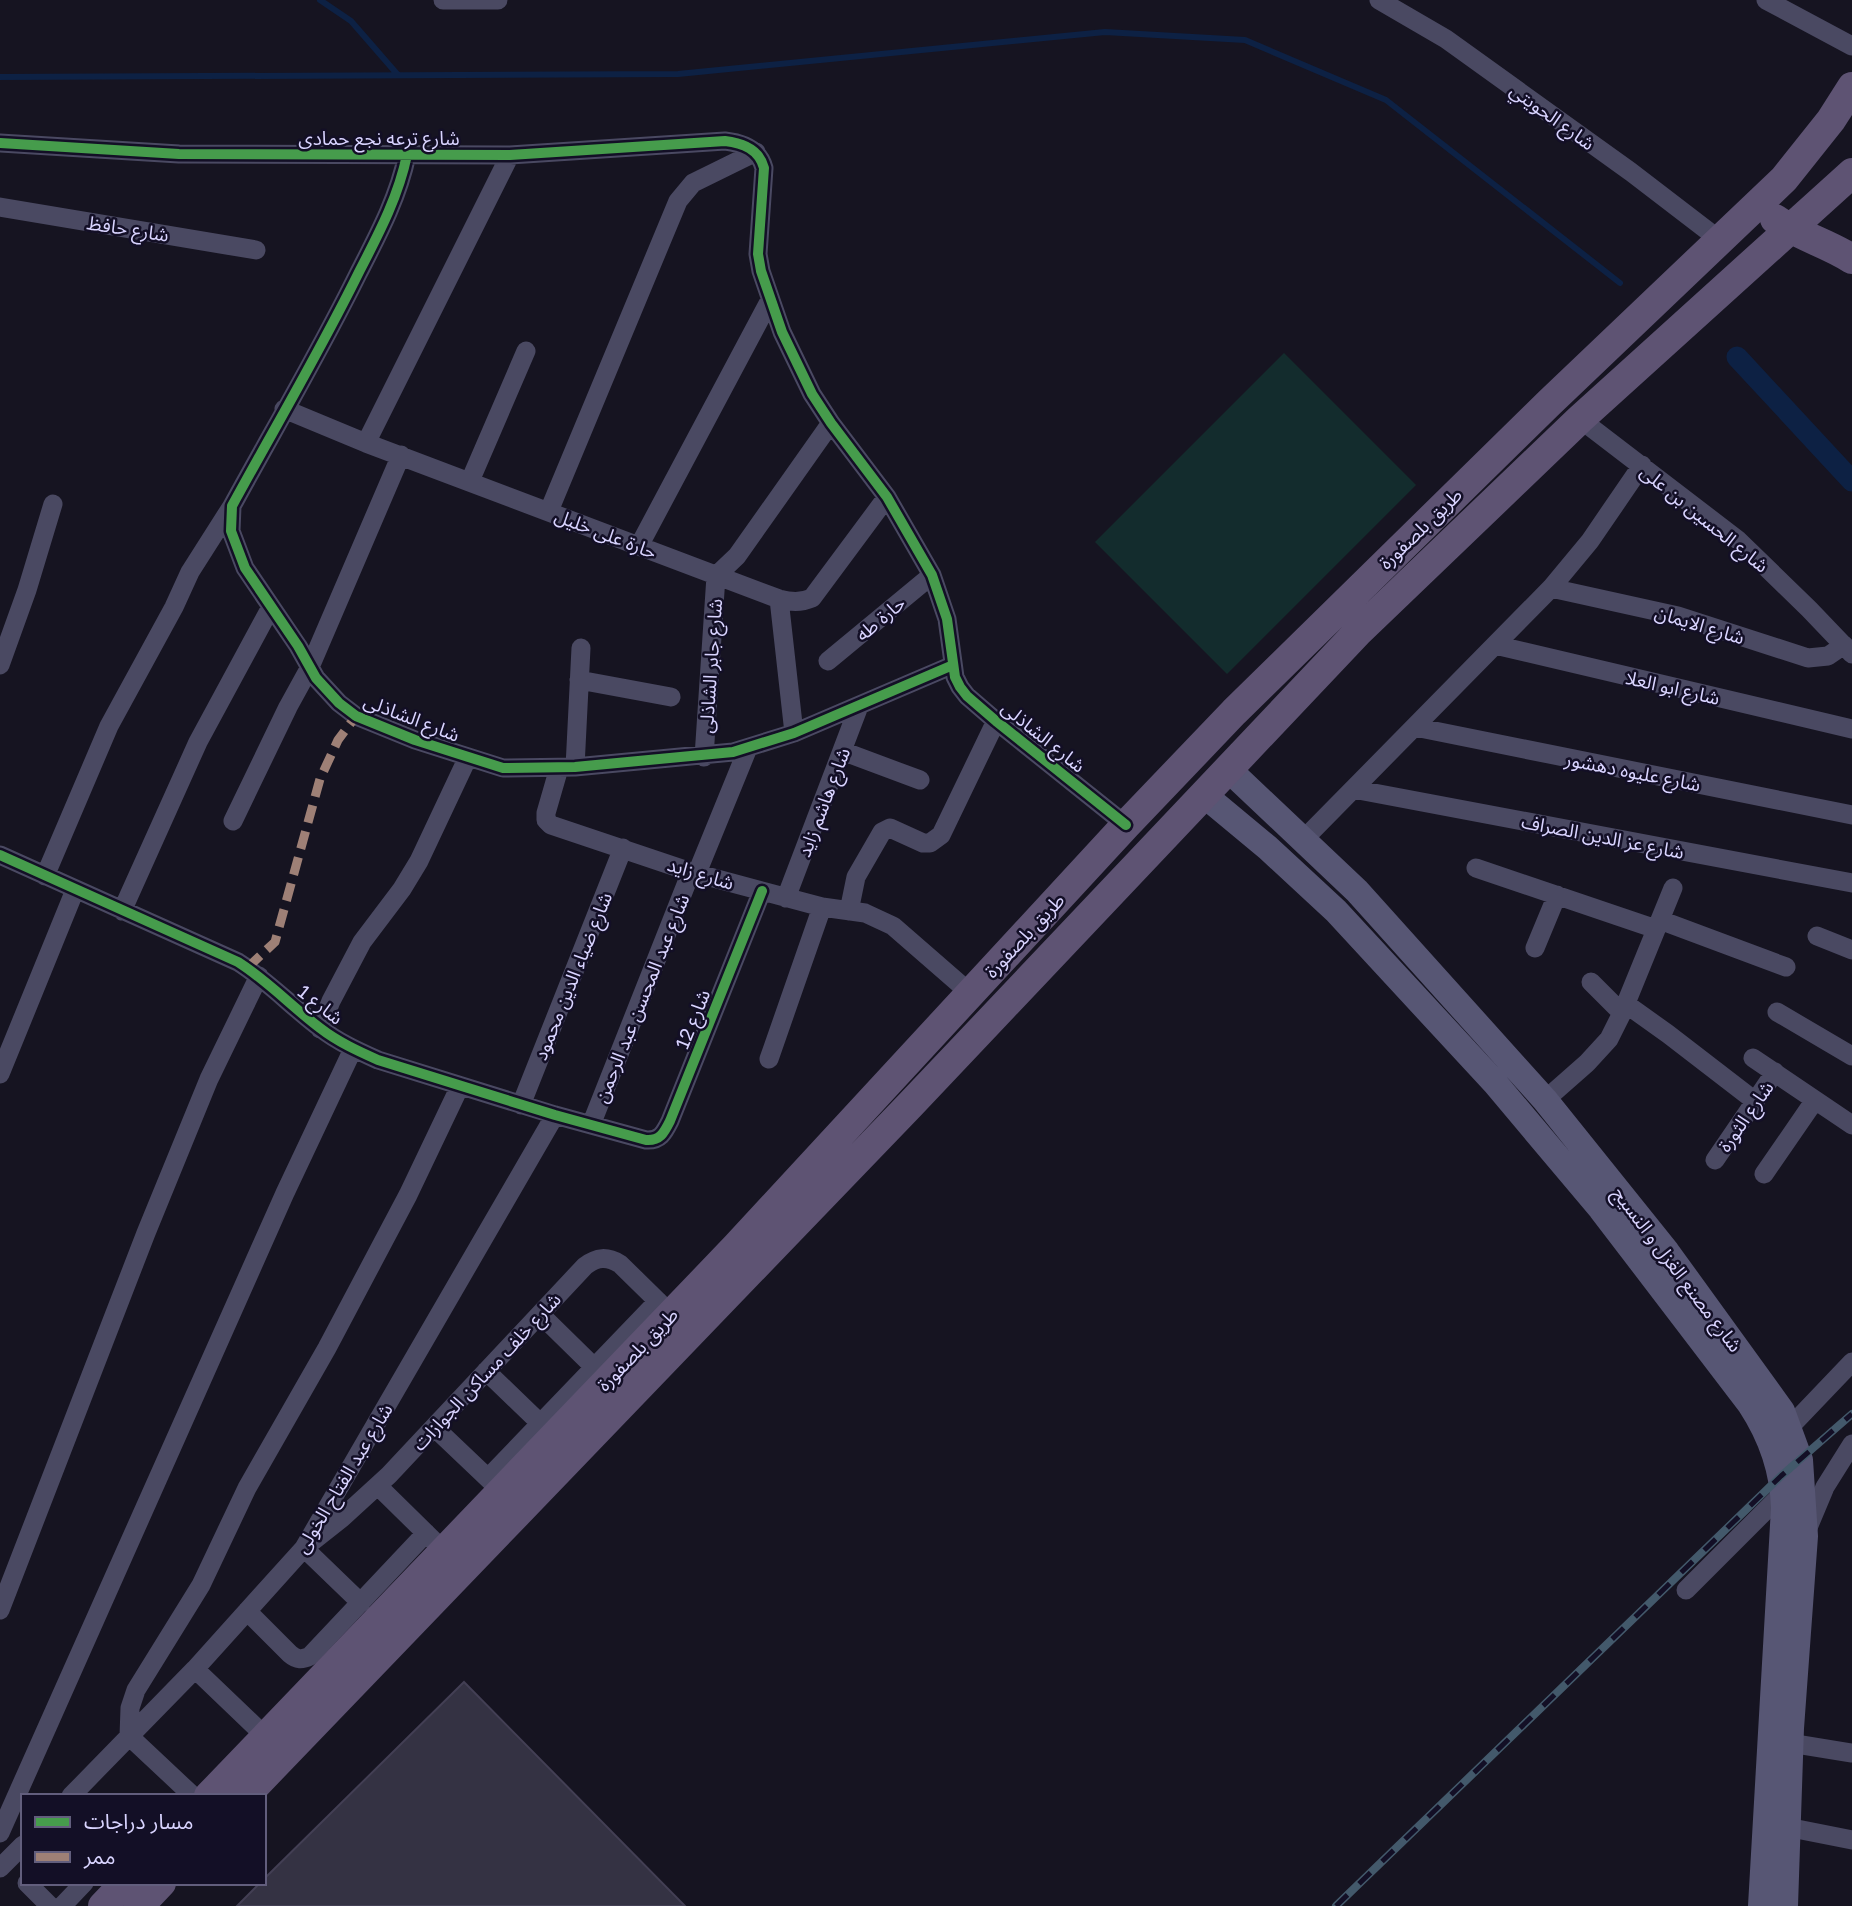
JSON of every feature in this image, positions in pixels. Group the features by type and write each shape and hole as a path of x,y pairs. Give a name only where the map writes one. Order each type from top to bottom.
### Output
{"main road":[{"name":"طريق بلصفورة","path":"211,1794 266,1737 435,1542 494,1485 664,1307 736,1247 1126,825 1344,602 1758,205 1808,150 1852,87"},
{"name":"طريق بلصفورة","path":"247,1794 911,1104 1358,632 1647,356 1852,173"},
{"path":"1758,205 1790,230 1824,243 1852,259"},
{"name":"شارع مصنع الغزل و النسيج","path":"1227,768 1357,891 1545,1100 1611,1200 1703,1322 1772,1396 1789,1428 1800,1460 1805,1536 1781,1742"},
{"name":"شارع مصنع الغزل و النسيج","path":"1203,794 1268,848 1336,911 1440,1022 1549,1146 1611,1200"},
{"path":"1336,911 1357,891"},
{"path":"1440,1022 1459,1004"},
{"path":"887,1083 911,1104"},
{"name":"شارع مصنع الغزل و النسيج","path":"1703,1322 1764,1426 1775,1451 1784,1492 1781,1742 1777,1825 1785,1906"},
{"name":"شارع مصنع الغزل و النسيج","path":"1761,1906 1777,1825"},
{"path":"103,1906 123,1885"},
{"path":"139,1906 159,1885"}],"street":[{"path":"443,0 498,0"},
{"name":"شارع الحويتي","path":"1379,0 1446,39 1631,172 1711,250"},
{"path":"1766,0 1852,47"},
{"name":"شارع ترعه نجع حمادى","path":"0,143 179,154 510,155 725,141 737,142 756,152"},
{"path":"549,512 678,201 693,183 756,152"},
{"name":"شارع الشاذلى","path":"756,152 762,159 764,168 758,254 771,300 796,364 831,423 887,497 932,575 947,619 953,665 960,687 996,721 1126,825"},
{"path":"45,876 109,726 161,632 190,572 232,506 341,307 391,208 402,180 407,155"},
{"path":"366,443 510,155"},
{"name":"شارع حافظ","path":"0,207 256,250"},
{"path":"639,546 771,300"},
{"path":"470,481 526,351"},
{"name":"حارة على خليل","path":"284,409 366,443 779,599 803,602 812,597 887,497"},
{"name":"شارع الحسين بن على","path":"1580,419 1738,540 1848,650"},
{"path":"716,576 737,556 831,423"},
{"path":"233,821 310,667 401,455"},
{"path":"1304,839 1551,588 1590,541 1642,465"},
{"path":"0,665 27,590 53,504"},
{"name":"شارع الشاذلى","path":"232,506 231,531 245,568 324,688 356,716 503,768 567,768 704,757 748,748 794,733 953,665"},
{"name":"حارة طه","path":"828,661 932,575"},
{"name":"شارع جابر الشاذلى","path":"704,757 716,576"},
{"name":"شارع الايمان","path":"1551,588 1678,616 1808,658 1848,650"},
{"path":"779,599 794,733"},
{"path":"122,911 198,742 271,607"},
{"name":"شارع ابو العلا","path":"1495,645 1852,729"},
{"path":"567,768 581,648"},
{"path":"579,680 671,697"},
{"name":"شارع هاشم زايد","path":"786,898 859,706"},
{"path":"849,911 856,877 882,832 890,828 930,843 941,835 996,721"},
{"name":"شارع عليوه دهشور","path":"1415,727 1852,815"},
{"name":"شارع عبد المحسن عبد الرحمن","path":"591,1125 694,872 748,748"},
{"path":"842,751 920,780"},
{"path":"320,1029 331,1001 362,942 402,889 419,861 468,757"},
{"name":"شارع زايد","path":"567,768 546,813 546,820 551,825 694,872 822,907 872,916 893,926 970,993"},
{"name":"شارع عز الدين الصراف","path":"1353,789 1852,883"},
{"name":"شارع ضياء الدين محمود","path":"521,1105 623,848"},
{"name":"شارع 1","path":"0,855 238,962 320,1029 353,1049 405,1071 638,1138"},
{"path":"1476,868 1786,967"},
{"path":"1545,1100 1599,1052 1609,1039 1624,1009 1673,888"},
{"path":"0,1074 75,890"},
{"name":"شارع 12","path":"638,1138 654,1140 662,1136 666,1129 762,891"},
{"path":"1535,948 1557,895"},
{"path":"769,1059 822,907"},
{"path":"1818,936 1852,950"},
{"path":"0,1610 188,1130 258,976"},
{"path":"1591,982 1624,1009 1679,1042 1755,1101"},
{"path":"1777,1012 1852,1056"},
{"path":"0,1833 280,1205 353,1049"},
{"path":"1753,1058 1852,1125"},
{"name":"شارع الثورة","path":"1715,1160 1775,1072"},
{"path":"191,1794 130,1736 130,1708 136,1690 201,1585 247,1488 327,1348 408,1195 460,1086"},
{"path":"1764,1174 1815,1100"},
{"name":"شارع عبد الفتاح الخولى","path":"73,1794 195,1669 304,1548 555,1115"},
{"name":"شارع خلف مساكن الجوازات","path":"304,1548 378,1486 593,1260 612,1259 620,1264 664,1307"},
{"path":"434,1427 494,1485 540,1423 594,1367 664,1307"},
{"path":"540,1314 594,1367"},
{"path":"1789,1428 1852,1362"},
{"path":"486,1371 540,1423"},
{"path":"1805,1536 1825,1488 1852,1444"},
{"path":"247,1611 290,1654 296,1659 303,1659 310,1656 361,1602 435,1542 378,1486"},
{"path":"1686,1590 1784,1492"},
{"path":"304,1548 361,1602"},
{"path":"195,1669 266,1737"},
{"path":"1781,1742 1852,1753"},
{"path":"1777,1825 1852,1840"},
{"path":"21,1846 2,1863 21,1877"},
{"path":"29,1885 50,1906"},
{"path":"62,1906 82,1885"}],"green space":[{"path":"1284,353 1416,485 1227,674 1095,542"}],"building":[{"path":"464,1682 685,1906 237,1906 258,1885 266,1885 266,1877"}],"waterway":[{"path":"320,0 351,21 398,75"},
{"path":"0,77 678,74 1105,32 1245,40 1386,100 1620,283"},
{"path":"1737,357 1852,481"}],"railway":[{"path":"1336,1906 1781,1476 1852,1414"}],"marked path":[{"path":"247,968 275,942 320,779 338,740 356,716"}],"cycle path":[{"path":"0,143 179,154 510,155 725,141 749,148 762,161 764,168 758,254 761,271 782,332 812,394 887,497 932,575 947,619 955,677 960,687 996,721 1126,825"},
{"path":"407,155 393,201 373,245 328,333 232,506 231,531 245,568 298,646 316,678 339,703 356,716 415,740 503,768 575,767 733,752 794,733 953,665"},
{"path":"0,855 238,962 327,1033 378,1060 646,1140 661,1135 670,1121 762,891"}]}
